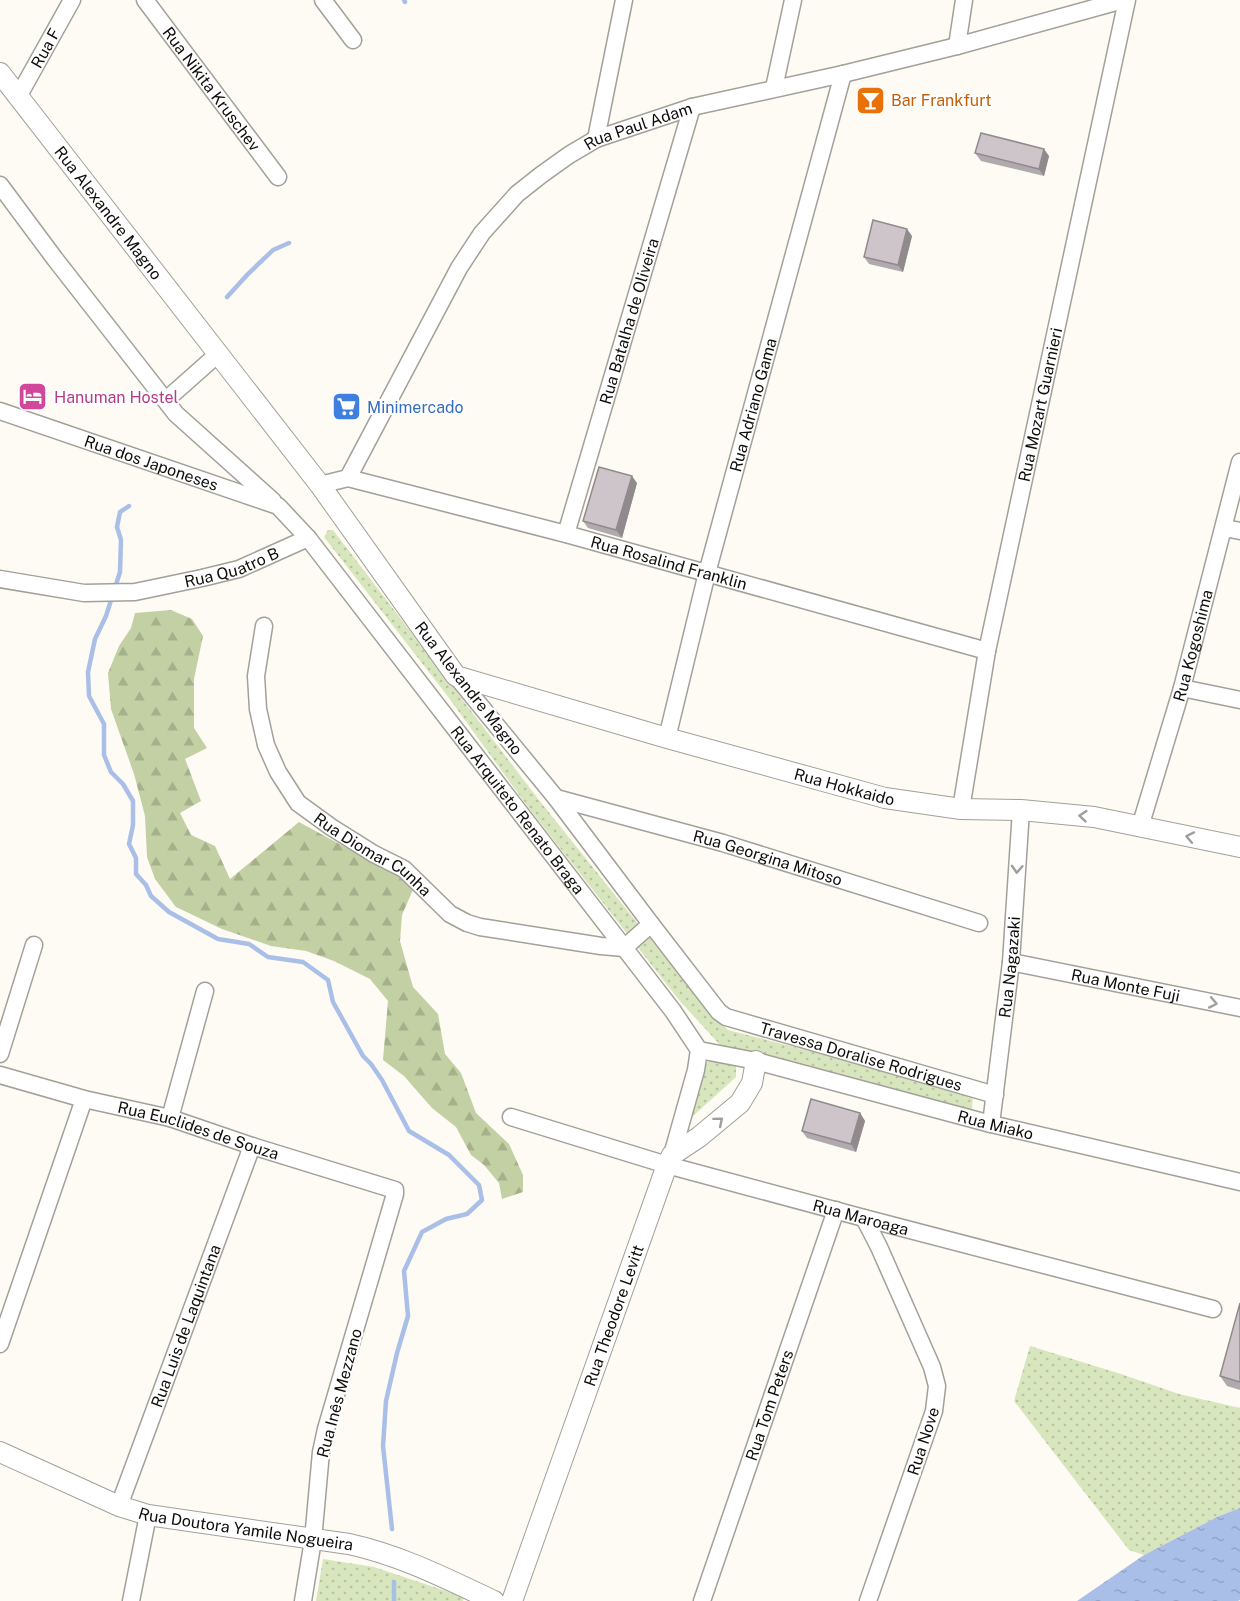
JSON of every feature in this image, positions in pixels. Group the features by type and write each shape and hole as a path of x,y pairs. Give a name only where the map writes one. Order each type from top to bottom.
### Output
{"street":[{"name":"Rua F","path":"18,97 72,0"},
{"name":"Rua Nikita Kruschev","path":"145,0 278,177"},
{"path":"323,0 353,40"},
{"path":"596,139 624,0"},
{"path":"774,88 793,0"},
{"path":"957,45 964,0"},
{"name":"Rua Paul Adam","path":"348,478 459,268 482,233 517,194 541,175 596,139 692,107 843,74 1125,0"},
{"name":"Rua Mozart Guarnieri","path":"961,810 987,651 1125,0"},
{"name":"Rua Alexandre Magno","path":"0,73 320,486 456,676 556,798 719,1012 726,1017"},
{"name":"Rua Adriano Gama","path":"667,738 707,573 843,74"},
{"name":"Rua Batalha de Oliveira","path":"566,534 692,107"},
{"path":"0,185 176,414 278,506"},
{"path":"166,400 219,353"},
{"name":"Rua dos Japoneses","path":"0,411 278,506 303,532"},
{"name":"Rua Kogoshima","path":"1140,826 1232,530 1240,462"},
{"path":"320,486 348,478"},
{"name":"Rua Rosalind Franklin","path":"348,478 566,534 987,651"},
{"name":"Rua Quatro B","path":"0,579 84,593 135,592 239,569 303,532"},
{"name":"Rua Arquiteto Renato Braga","path":"303,532 673,1011 699,1050"},
{"name":"Rua Diomar Cunha","path":"264,626 256,676 258,709 266,745 278,772 298,803 374,854 404,869 445,910 467,924 624,948"},
{"name":"Rua Hokkaido","path":"456,676 667,738 885,798 961,810 1021,810 1094,817 1240,847"},
{"path":"1182,688 1240,700"},
{"name":"Rua Georgina Mitoso","path":"556,798 723,843 980,923"},
{"name":"Rua Nagazaki","path":"991,1124 1011,962 1021,810"},
{"path":"624,948 651,924"},
{"path":"0,1054 34,945"},
{"name":"Rua Monte Fuji","path":"1011,962 1240,1008"},
{"path":"170,1118 205,991"},
{"name":"Travessa Doralise Rodrigues","path":"726,1017 995,1095"},
{"path":"699,1050 756,1061 752,1083 740,1102 714,1126 669,1160 696,1070 699,1050"},
{"name":"Rua Miako","path":"756,1061 991,1124 1240,1182"},
{"name":"Rua Euclides de Souza","path":"0,1075 84,1099 170,1118 395,1190"},
{"path":"0,1344 84,1099"},
{"name":"Rua Maroaga","path":"511,1117 669,1160 864,1218 1214,1309"},
{"name":"Rua Luis de Laquintana","path":"119,1506 252,1146"},
{"name":"Rua Theodore Levitt","path":"512,1601 669,1160"},
{"name":"Rua Inês Mezzano","path":"303,1601 313,1540 321,1452 326,1429 395,1190"},
{"name":"Rua Tom Peters","path":"702,1601 836,1210"},
{"name":"Rua Nove","path":"864,1218 932,1367 937,1395 934,1411 868,1601"},
{"name":"Rua Doutora Yamile Nogueira","path":"0,1452 119,1506 148,1515 349,1544 404,1560 469,1596 494,1601"},
{"path":"131,1601 148,1515"}],"green space":[{"path":"328,530 333,530 539,800 691,990 728,1030 973,1093 972,1110 743,1051 732,1057 736,1066 736,1077 681,1127 704,1064 726,1053 679,1000 528,807 446,694 324,537"},
{"path":"171,610 192,619 203,636 194,679 194,728 207,748 185,759 201,801 180,813 191,835 215,846 230,879 299,822 415,885 402,915 400,941 413,987 438,1014 445,1054 461,1073 476,1113 509,1144 523,1175 523,1192 502,1199 499,1183 484,1165 471,1155 456,1127 432,1108 404,1076 383,1060 388,1001 370,979 334,961 306,951 271,946 222,929 176,907 155,879 147,857 145,816 134,774 111,709 108,673 119,646 131,628 135,613"},
{"path":"1030,1346 1179,1394 1240,1408 1240,1508 1219,1516 1144,1555 1129,1550 1014,1401"},
{"path":"323,1559 374,1567 464,1597 463,1601 316,1601"}],"water":[{"path":"1240,1508 1240,1600 1077,1601 1144,1555 1219,1516"}],"building":[{"path":"981,133 1044,149 1039,169 975,153"},
{"path":"873,220 907,229 898,265 864,257"},
{"path":"599,467 632,476 616,530 583,521"},
{"path":"811,1099 860,1113 851,1144 802,1131"},
{"path":"1240,1303 1240,1382 1220,1376"}],"waterway":[{"path":"227,297 273,250 289,243"},
{"path":"129,506 120,512 117,527 121,540 120,572 106,616 95,639 88,672 89,696 104,724 104,755 111,772 123,784 133,801 133,825 129,844 136,858 136,874 146,885 151,896 169,912 218,939 249,944 268,957 303,962 328,980 333,1002 363,1056 382,1080 409,1131 449,1155 479,1185 482,1200 467,1214 446,1219 422,1232 404,1271 408,1316 386,1401 383,1446 392,1529"},
{"path":"394,1582 394,1601"}],"place":[{"name":"Bar Frankfurt","path":"870,100"},
{"name":"Hanuman Hostel","path":"33,397"},
{"name":"Minimercado","path":"346,407"}]}
